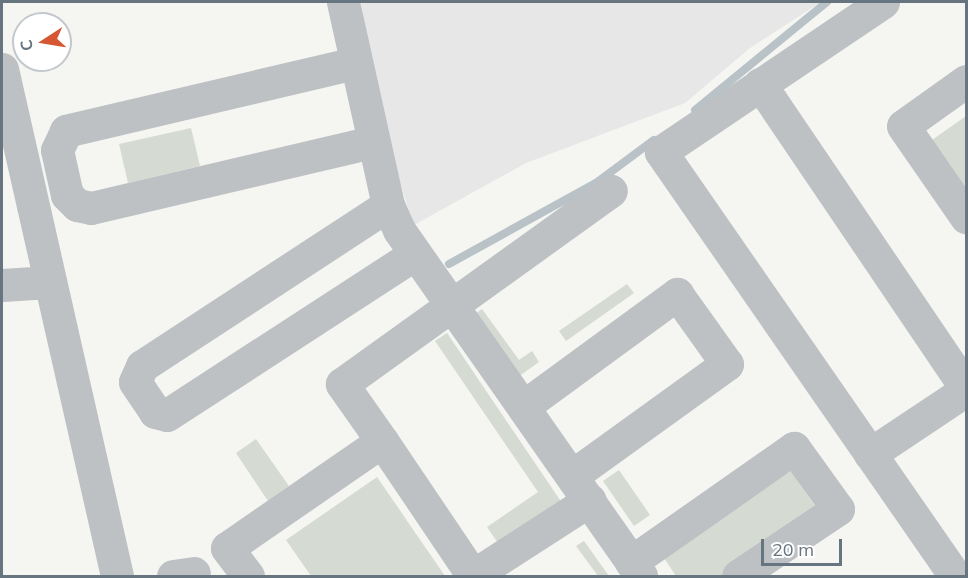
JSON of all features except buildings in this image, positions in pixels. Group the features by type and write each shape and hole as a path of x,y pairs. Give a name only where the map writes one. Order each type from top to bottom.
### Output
{"street":[{"path":"343,2 388,205 415,254 582,488 636,569 794,448 838,509 738,576"},
{"path":"883,2 661,152 955,576"},
{"path":"355,63 66,132 57,150 67,195 77,205 91,208 373,142"},
{"path":"2,69 117,576"},
{"path":"966,81 903,126 966,217"},
{"path":"760,84 966,389 870,454"},
{"path":"524,406 677,294 726,364 582,488 472,576 342,384 611,191"},
{"path":"388,205 142,366 135,382 155,412 167,415 415,254"},
{"path":"2,285 50,282"},
{"path":"248,576 227,548 382,441"}],"shaded area":[{"path":"361,2 821,2 750,48 685,103 526,163 414,225 384,136"},
{"path":"966,116 966,191 932,140"},
{"path":"191,128 200,166 128,183 119,144"},
{"path":"627,284 634,293 566,341 559,331"},
{"path":"482,309 519,360 532,351 539,362 511,382 467,320"},
{"path":"447,333 562,503 500,546 487,527 538,492 435,341"},
{"path":"256,439 289,486 268,501 236,453"},
{"path":"619,470 650,515 634,526 603,481"},
{"path":"791,471 818,510 721,576 676,576 664,558"},
{"path":"377,477 445,576 311,576 286,540"},
{"path":"584,541 609,576 598,576 576,546"}],"waterway":[{"path":"695,110 827,2"},
{"path":"449,264 596,183 654,140"}]}
